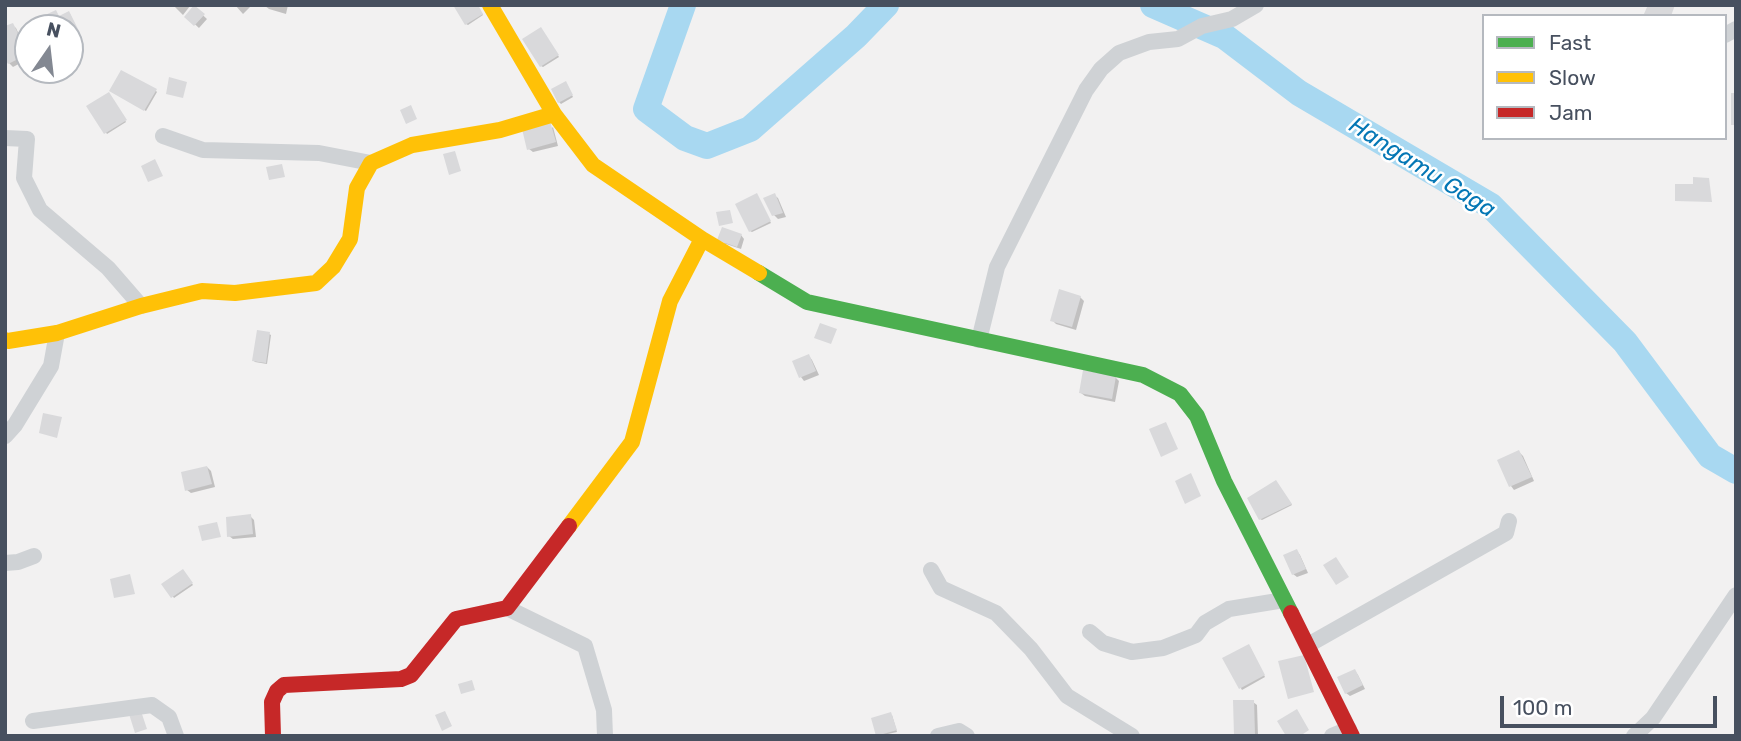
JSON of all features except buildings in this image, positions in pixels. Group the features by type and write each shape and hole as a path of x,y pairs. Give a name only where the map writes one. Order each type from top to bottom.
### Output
{"street":[{"path":"490,5 554,114 593,165 702,239 807,302 1143,375 1180,394 1197,416 1224,481 1350,732 1332,736"},
{"path":"979,340 997,267 1086,90 1101,69 1119,53 1149,42 1178,39 1202,26 1232,19 1256,5"},
{"path":"163,136 203,150 319,153 372,163 412,145 500,130 554,114"},
{"path":"5,138 27,139 24,178 40,210 108,268 141,306"},
{"path":"5,340 57,333 141,306 202,291 235,293 316,283 333,267 350,239 358,188 372,163"},
{"path":"507,608 632,442 670,301 702,239"},
{"path":"5,436 16,425 51,366 57,333"},
{"path":"1308,645 1506,533 1509,521"},
{"path":"5,563 34,556"},
{"path":"931,570 941,588 996,613 1031,649 1068,696 1132,736"},
{"path":"1634,736 1653,718 1736,595"},
{"path":"1090,632 1103,643 1132,652 1163,648 1196,635 1205,623 1229,609 1284,600"},
{"path":"273,736 272,702 277,691 284,685 401,679 411,675 456,619 507,608 585,646 604,709 605,736"},
{"path":"33,721 152,705 169,717 176,736"},
{"path":"938,736 959,732 967,736"}],"waterway":[{"name":"Hangamu Gaga","path":"683,5 646,109 685,138 707,146 750,129 856,36 886,5"},
{"name":"Hangamu Gaga","path":"1153,5 1224,36 1299,93 1491,206 1625,342 1710,456 1736,471"}],"traffic: fast":[{"path":"759,273 807,302 1143,375 1180,394 1197,416 1224,481 1291,613"}],"traffic: slow":[{"path":"490,5 554,114 593,165 702,239 759,273"},
{"path":"5,340 57,333 141,306 202,291 235,293 316,283 333,267 350,239 357,188 371,163 412,145 500,130 554,114"},
{"path":"569,526 632,442 670,301 702,239"}],"traffic: jam":[{"path":"273,736 272,702 277,691 284,685 401,679 411,675 456,619 507,608 569,526"},
{"path":"1291,613 1352,736"}]}
